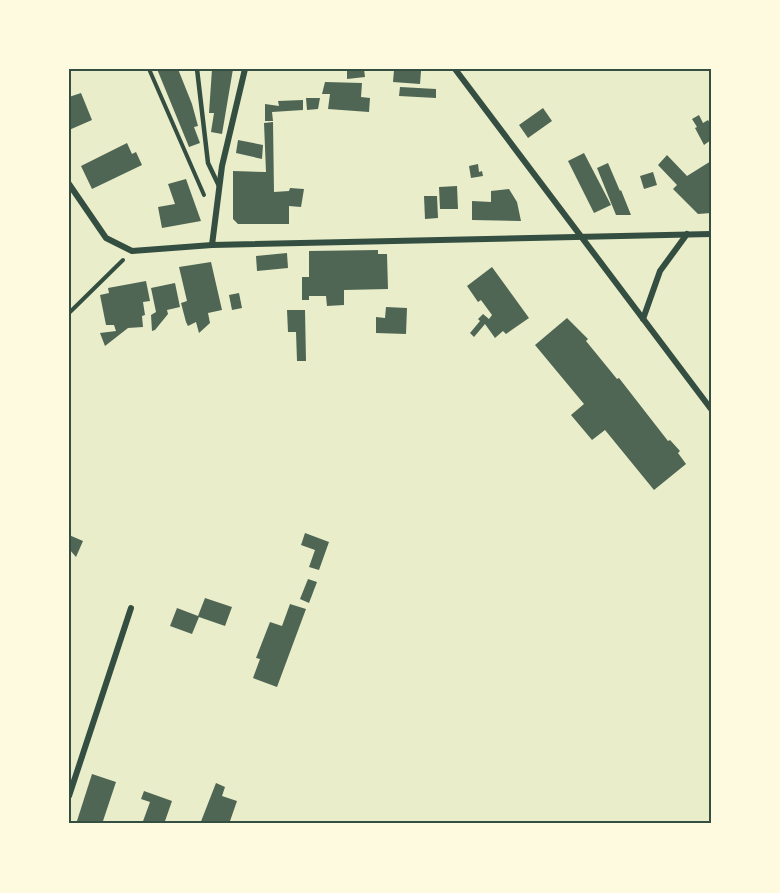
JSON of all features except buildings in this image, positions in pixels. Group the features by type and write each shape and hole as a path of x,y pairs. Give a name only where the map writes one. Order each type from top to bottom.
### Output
{"street":[{"path":"212,244 222,166 244,69"},
{"path":"455,69 711,409"},
{"path":"69,184 106,237 132,251 212,244 711,234"},
{"path":"643,319 660,271 687,234"},
{"path":"69,796 131,608"}],"lane":[{"path":"196,69 208,163 219,186"}],"path":[{"path":"149,69 215,221"},
{"path":"69,313 132,251"}]}
